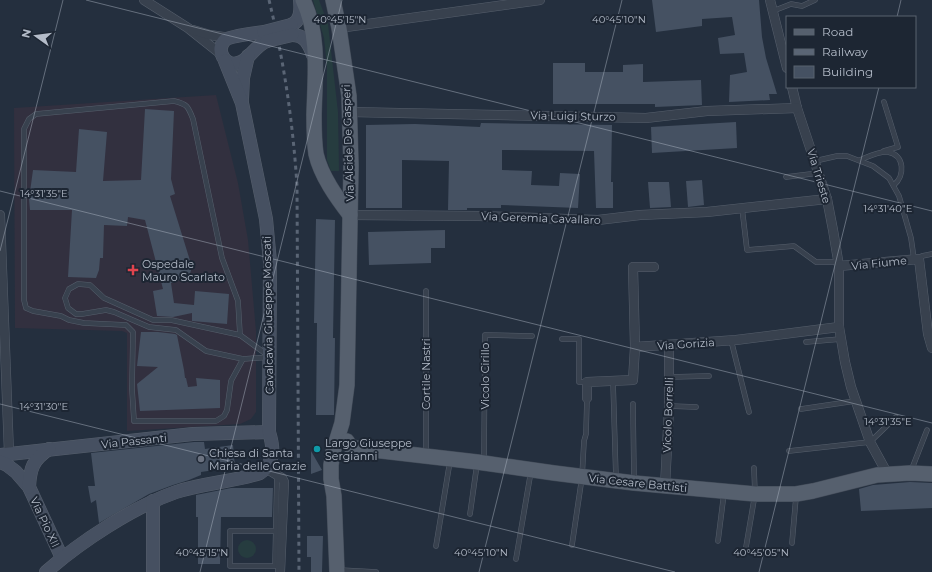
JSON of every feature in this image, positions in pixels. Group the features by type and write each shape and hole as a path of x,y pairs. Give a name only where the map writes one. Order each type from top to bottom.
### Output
{"main road":[{"name":"Via Alcide De Gasperi","path":"303,0 308,11 314,36 316,61 314,140 316,155 321,170 350,215"},
{"name":"Via Alcide De Gasperi","path":"333,0 339,28 349,96 351,166 348,385 342,423 342,456 334,496 337,571"},
{"path":"321,170 329,177 339,180 348,173 351,166"},
{"name":"Via Cesare Battisti","path":"341,443 356,448 481,462 582,477 755,494 796,494 887,473 932,474"}],"street":[{"name":"Cavalcavia Giuseppe Moscati","path":"144,0 188,28 223,58 234,64 239,63 248,56 266,37"},
{"path":"300,0 300,13 291,30 307,40 316,61"},
{"path":"339,28 540,0"},
{"path":"770,0 786,61"},
{"name":"Cavalcavia Giuseppe Moscati","path":"188,28 210,35 230,38 266,37 291,30"},
{"path":"223,58 221,49 224,41 230,38"},
{"name":"Cavalcavia Giuseppe Moscati","path":"242,103 243,78 248,56"},
{"name":"Cavalcavia Giuseppe Moscati","path":"223,58 242,103 267,226 270,262 269,432 272,441 272,472"},
{"name":"Via Trieste","path":"792,88 797,108 827,199 839,264 839,327 845,362 855,401 870,442 887,473"},
{"name":"Via Luigi Sturzo","path":"350,112 646,118 707,111 797,108"},
{"name":"Via Geremia Cavallaro","path":"350,215 479,216 598,220 640,215 707,212 827,199"},
{"path":"0,215 3,457"},
{"path":"917,259 931,345"},
{"name":"Via Fiume","path":"839,264 917,259"},
{"path":"587,398 587,382 633,380 635,347 632,267 654,267"},
{"name":"Via Gorizia","path":"635,347 731,340 839,327"},
{"name":"Vicolo Borrelli","path":"665,486 669,345"},
{"name":"Via Passanti","path":"3,457 49,449 193,434 269,432"},
{"name":"Via Pio XII","path":"29,487 32,466 39,456 49,449"},
{"name":"Via Pio XII","path":"3,457 7,465 16,472 29,487 62,558"},
{"path":"46,572 62,558 113,523 153,501 197,486 252,476 260,473 272,472 282,478 284,482 280,572"},
{"path":"153,501 153,572"}],"lane":[{"path":"773,11 792,2 802,6 815,0"},
{"path":"240,335 238,301 222,258 189,108 183,103 174,101 36,114 29,119 24,129 24,300 26,308 84,323 126,325 130,328 133,332 132,389 134,421 216,421 224,416 227,410 231,381 243,359"},
{"path":"860,160 898,147 884,102"},
{"path":"882,152 893,155 898,159 901,165 901,175 894,185"},
{"path":"815,161 838,156 847,156 860,160 878,169 889,178 899,196 917,259 922,256 932,254"},
{"path":"786,177 819,173"},
{"path":"742,208 747,250 794,246 816,262 839,264"},
{"path":"83,284 90,285 104,298 153,320 171,320 240,335 270,358 243,359 206,351 176,330 149,327 106,310 76,314 68,308 66,304 66,294 73,286 83,284"},
{"name":"Cortile Nastri","path":"426,291 426,456"},
{"name":"Vicolo Cirillo","path":"481,462 485,335 532,336"},
{"path":"562,339 579,339 579,382 587,382"},
{"path":"806,342 841,339"},
{"path":"731,340 749,412"},
{"path":"669,377 709,376"},
{"path":"614,381 616,480"},
{"path":"572,545 582,477 584,441 586,434 587,398"},
{"path":"801,409 855,401"},
{"path":"633,404 634,483"},
{"path":"668,406 696,407"},
{"path":"789,451 870,442 896,417"},
{"path":"910,473 927,430"},
{"path":"436,546 450,459"},
{"path":"470,514 481,462"},
{"path":"745,553 755,494 754,468"},
{"path":"516,559 531,470"},
{"path":"272,472 275,519 275,531 275,566 230,566 230,531 275,531"},
{"path":"718,541 725,491"},
{"path":"792,543 796,494"},
{"path":"337,571 376,572"}],"shaded area":[{"name":"Ospedale Mauro Scarlato","path":"216,95 238,183 248,240 256,331 256,412 251,419 240,424 127,431 127,333 122,331 15,328 14,108"}],"green space":[{"path":"313,0 319,0 328,24 338,112 339,171 331,171 327,160 327,67 324,38"},
{"path":"243,540 251,540 256,545 254,556 251,558 243,558 238,553 238,545"}],"building":[{"path":"652,0 759,0 762,37 766,58 777,94 769,94 770,100 729,102 730,75 747,72 744,53 720,54 718,38 735,35 732,17 702,19 702,26 656,32"},
{"path":"553,63 585,63 585,72 623,72 623,65 643,64 643,82 701,80 702,105 655,107 655,104 553,104"},
{"path":"145,109 174,111 171,179 175,194 170,196 192,267 189,277 171,283 174,303 194,305 195,291 229,294 227,324 192,321 192,313 173,317 157,316 153,291 163,289 145,220 128,217 127,226 104,225 103,258 100,258 99,270 96,278 68,277 72,210 30,210 29,199 33,170 76,172 79,129 107,132 103,181 141,180"},
{"path":"736,122 737,148 652,153 651,127"},
{"path":"481,123 612,125 611,182 613,182 613,208 596,208 594,151 502,150 502,170 532,171 531,185 559,186 560,173 580,174 578,208 501,205 501,208 467,208 467,210 448,210 449,161 402,160 402,208 366,208 366,125 415,124 480,127"},
{"path":"702,180 704,205 688,207 686,181"},
{"path":"648,182 669,182 671,207 650,208"},
{"path":"316,219 335,220 333,338 335,338 334,415 316,415 317,323 314,323"},
{"path":"445,230 445,248 431,248 431,263 369,265 368,232"},
{"path":"141,332 158,332 177,335 188,387 197,386 196,378 220,380 220,408 140,411 137,384 158,367 137,366"},
{"path":"204,442 205,449 233,445 235,467 201,472 201,475 149,494 99,523 96,500 91,503 88,486 95,486 91,453"},
{"path":"311,451 322,470 311,474"},
{"path":"910,482 932,483 932,508 861,511 859,489 873,485"},
{"path":"231,488 273,488 272,517 221,517 220,564 198,564 198,517 196,517 196,495"},
{"path":"307,536 323,536 322,572 311,572 311,557 307,557"}],"railway":[{"path":"269,0 287,92 297,186 299,572"}],"place":[{"name":"Ospedale Mauro Scarlato","path":"133,270"},
{"name":"Largo Giuseppe Sergianni","path":"317,449"},
{"name":"Chiesa di Santa Maria delle Grazie","path":"201,459"}]}
